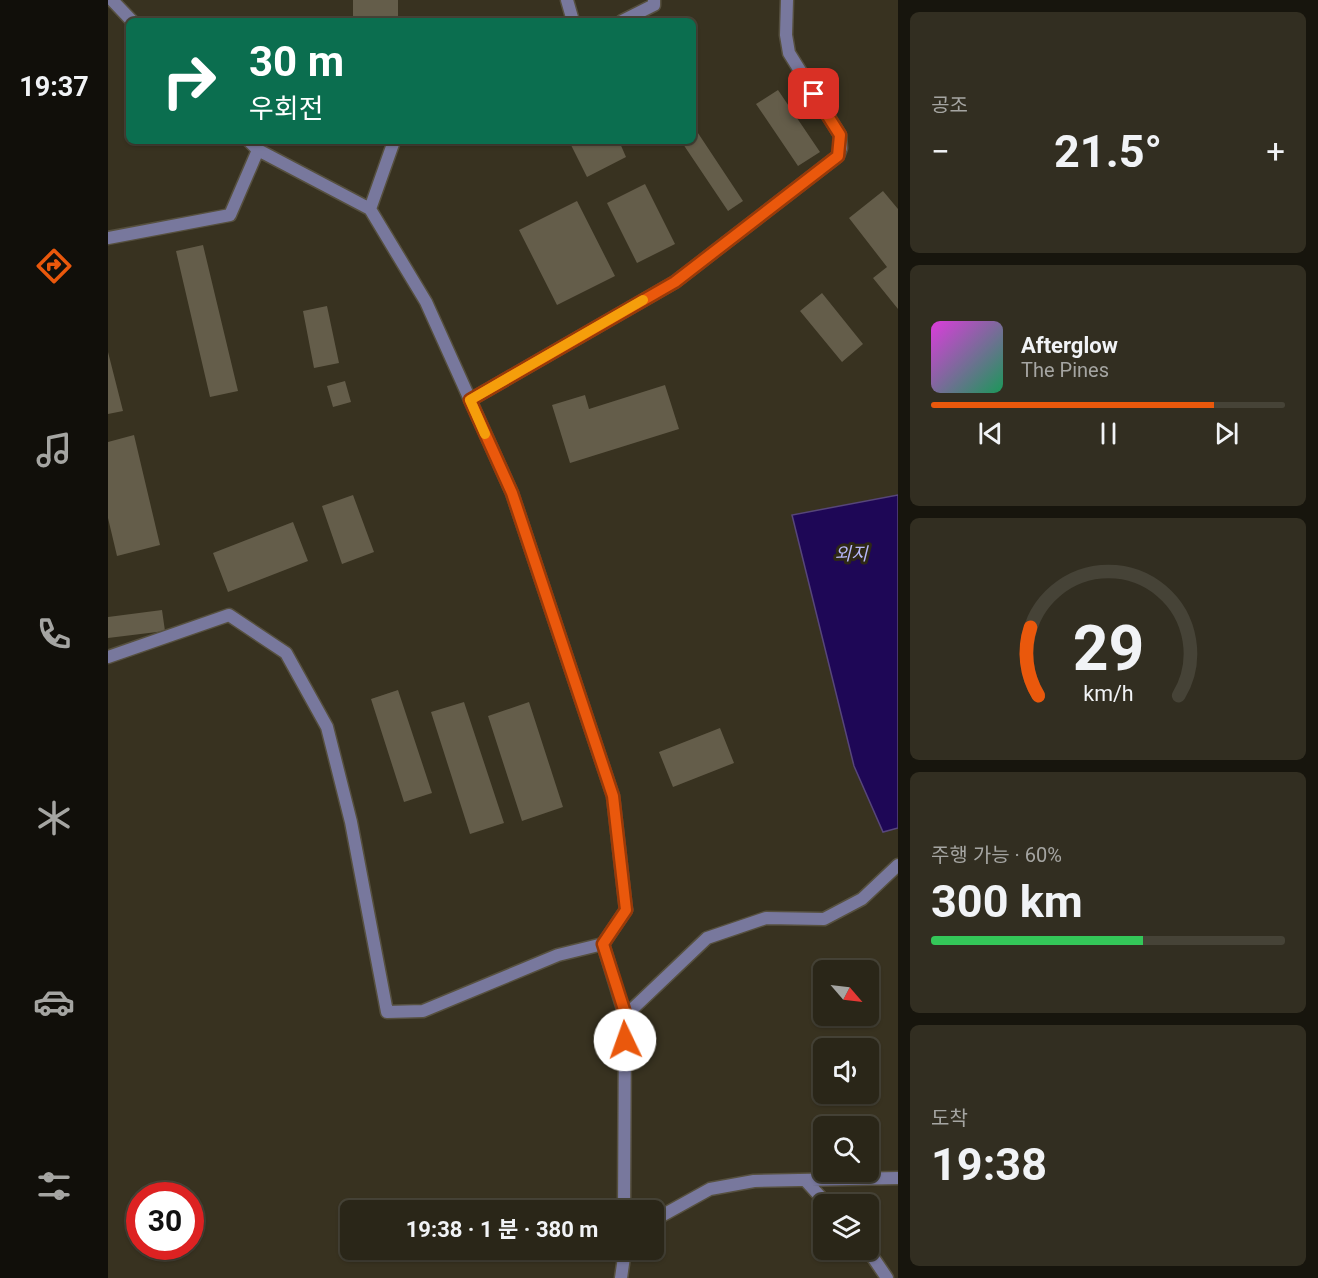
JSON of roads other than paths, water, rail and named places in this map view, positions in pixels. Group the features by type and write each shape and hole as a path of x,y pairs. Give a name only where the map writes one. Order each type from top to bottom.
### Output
{"street":[{"path":"112,0 129,18"},
{"path":"567,0 572,18"},
{"path":"627,18 654,5 654,0"},
{"path":"470,400 675,282 838,156 840,135 789,53 786,34 787,0"},
{"path":"370,209 393,144"},
{"path":"108,238 230,215 253,146 370,209 426,302 512,493 613,796 626,910 603,944 558,955 423,1011 387,1012 351,822 327,727 286,653 229,615 108,657"},
{"path":"626,1016 707,938 766,918 824,919 862,899 898,865"},
{"path":"603,944 626,1016 624,1200"},
{"path":"664,1214 710,1189 754,1181 898,1178"},
{"path":"806,1181 818,1194"},
{"path":"621,1278 624,1260"},
{"path":"875,1260 887,1278"}],"water":[{"name":"외지","path":"898,495 898,828 883,832 854,766 792,515"}]}
